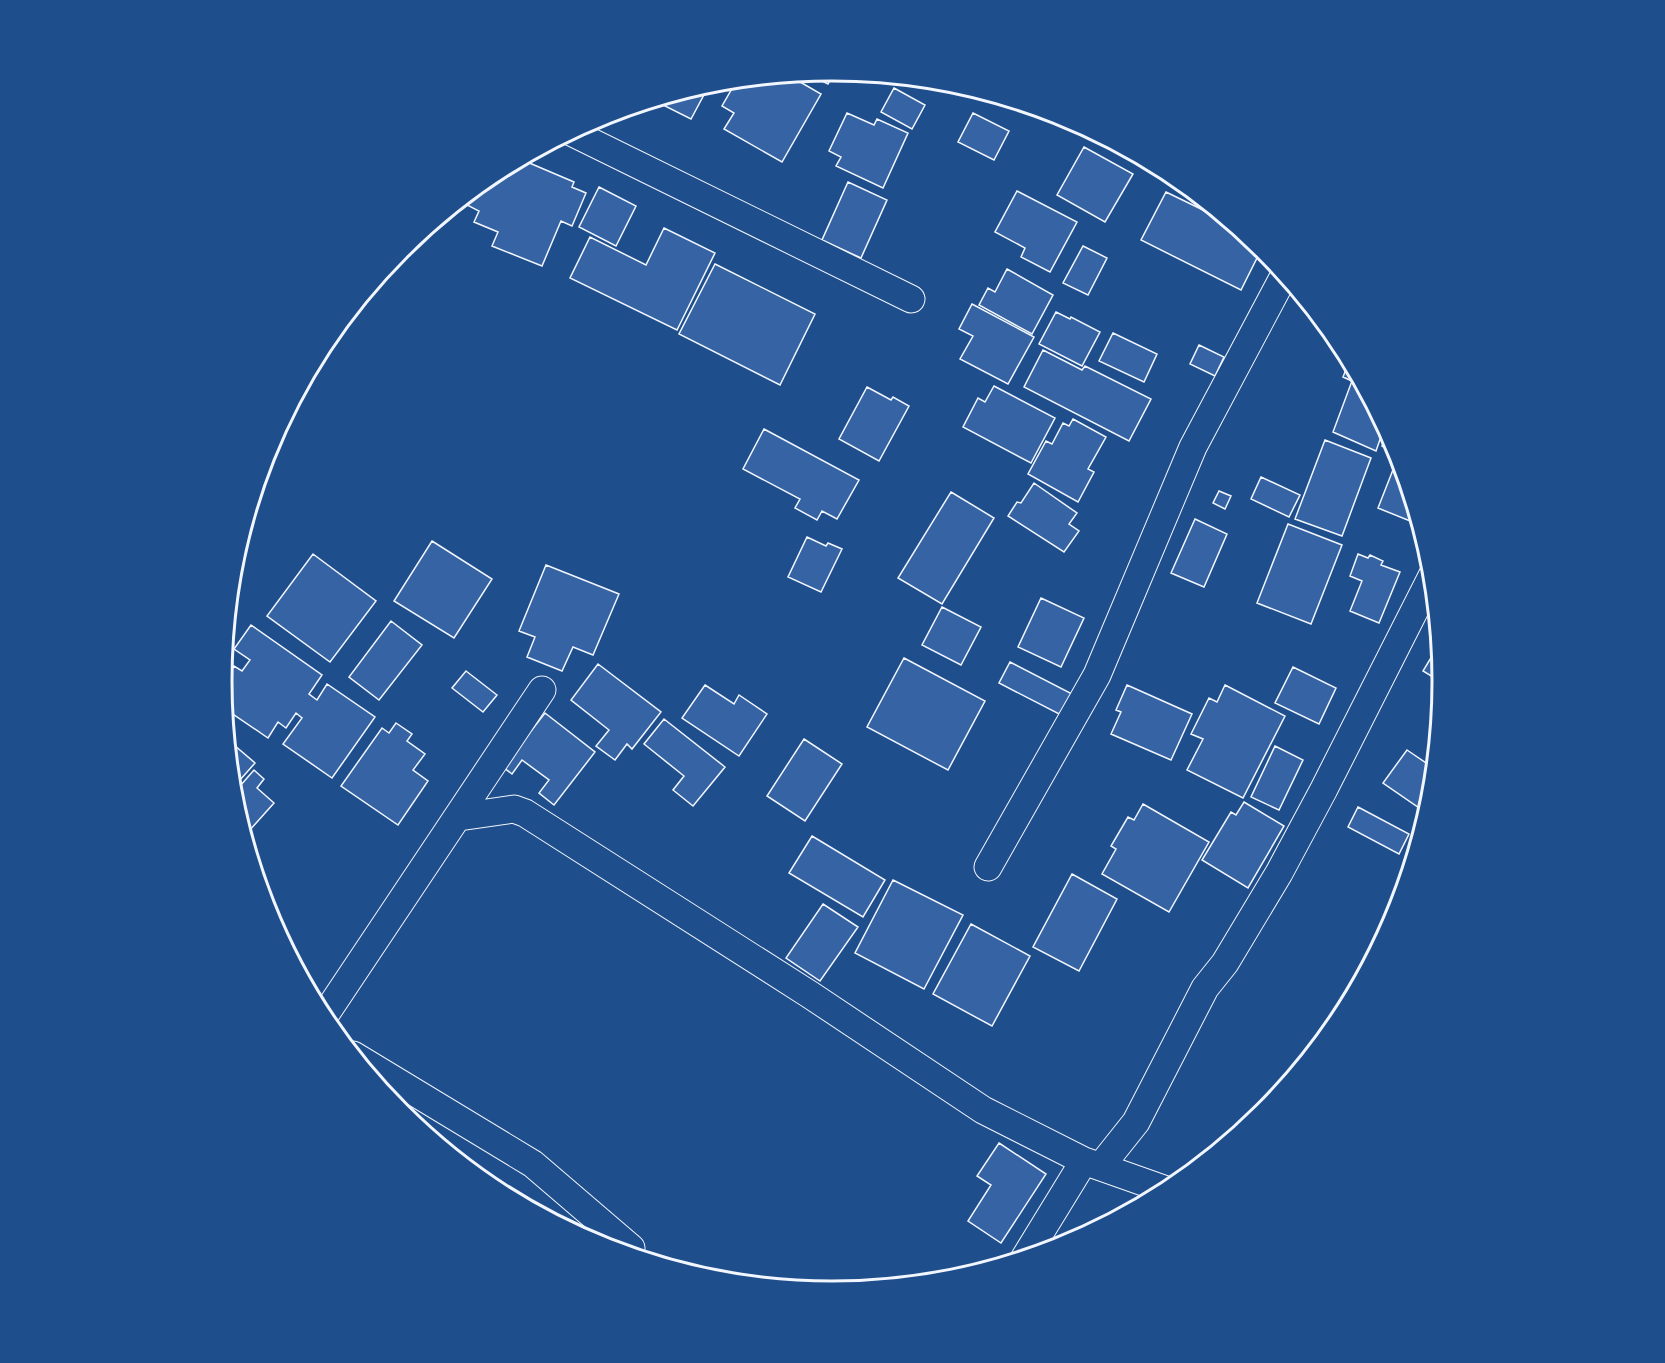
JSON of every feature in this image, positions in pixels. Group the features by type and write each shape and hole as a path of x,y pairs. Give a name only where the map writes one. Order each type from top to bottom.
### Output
{"street":[{"path":"581,137 911,298"},
{"path":"988,867 1097,675 1193,447 1281,282"},
{"path":"1032,1248 1092,1164 1136,1122 1204,988 1224,963 1280,873 1425,589"},
{"path":"329,1009 542,690"},
{"path":"459,817 514,809 525,813 809,994 983,1110 1092,1164 1157,1187"},
{"path":"373,1068 533,1164 629,1246"}],"building":[{"path":"800,82 821,94 782,162 724,129 734,113 722,106 731,90 754,86"},
{"path":"894,88 925,105 912,129 881,112"},
{"path":"704,95 691,119 664,105"},
{"path":"847,113 874,125 877,119 908,133 883,188 836,166 841,157 829,151"},
{"path":"973,113 1009,131 994,160 958,142"},
{"path":"1084,147 1133,174 1105,222 1057,195"},
{"path":"529,163 574,182 572,187 586,193 572,226 561,221 542,266 492,246 498,232 474,222 479,211 467,205"},
{"path":"848,182 887,200 861,258 822,240"},
{"path":"599,187 636,206 616,246 579,227"},
{"path":"1017,191 1077,222 1050,272 1021,257 1025,248 995,232"},
{"path":"1166,192 1205,211 1257,257 1241,290 1141,240"},
{"path":"664,228 715,253 677,330 570,278 590,237 646,265"},
{"path":"1083,246 1107,258 1088,295 1063,283"},
{"path":"715,264 815,314 780,385 679,334"},
{"path":"1007,269 1053,295 1032,334 979,305 988,288 995,292"},
{"path":"972,304 1034,337 1008,384 960,359 973,336 959,329"},
{"path":"1056,312 1100,332 1082,366 1039,344"},
{"path":"1113,333 1157,354 1144,382 1099,361"},
{"path":"1199,345 1224,357 1215,376 1190,364"},
{"path":"1043,350 1082,370 1085,366 1151,399 1129,441 1024,387"},
{"path":"1346,370 1353,381 1371,416 1381,438 1376,451 1333,432 1352,381 1343,377"},
{"path":"994,386 1055,418 1031,463 963,427 978,398 985,402"},
{"path":"867,387 891,400 893,397 909,406 879,461 839,439"},
{"path":"1073,419 1106,437 1088,469 1094,472 1078,502 1028,474 1046,441 1052,444 1063,423 1069,426"},
{"path":"764,429 859,480 837,519 822,511 817,520 795,508 800,499 743,469"},
{"path":"1325,440 1371,458 1342,536 1295,519"},
{"path":"1393,469 1412,522 1378,508"},
{"path":"1261,477 1300,495 1289,517 1251,499"},
{"path":"1034,483 1077,513 1069,524 1079,531 1064,552 1008,516 1017,502 1021,503"},
{"path":"1219,491 1231,496 1225,509 1213,503"},
{"path":"951,492 994,518 942,604 898,578"},
{"path":"1195,519 1227,534 1204,587 1171,573"},
{"path":"1288,524 1342,545 1311,624 1257,603"},
{"path":"807,537 826,546 828,543 842,549 821,592 788,577"},
{"path":"432,541 492,579 454,638 394,601"},
{"path":"313,554 376,601 330,662 267,616"},
{"path":"1358,554 1368,558 1370,555 1383,561 1381,565 1400,572 1379,623 1350,611 1362,581 1350,576"},
{"path":"546,565 619,594 593,655 573,647 562,671 527,657 535,637 519,631"},
{"path":"1041,598 1084,618 1061,667 1018,647"},
{"path":"942,607 981,627 961,665 922,645"},
{"path":"391,621 422,645 379,700 349,677"},
{"path":"251,625 322,675 309,694 317,700 327,684 375,717 332,778 283,744 302,718 296,713 286,728 278,722 268,738 233,714 232,668 234,666 242,671 250,660 234,649"},
{"path":"1432,655 1433,677 1423,671"},
{"path":"904,658 985,701 948,770 867,727"},
{"path":"1010,662 1076,696 1065,717 999,683"},
{"path":"598,664 661,712 632,749 627,744 615,760 596,746 609,730 571,700"},
{"path":"1293,667 1336,688 1319,724 1275,703"},
{"path":"466,671 497,695 483,712 452,688"},
{"path":"705,685 734,704 739,695 767,714 739,756 682,718"},
{"path":"1127,685 1192,714 1171,760 1111,734 1121,712 1116,710"},
{"path":"1225,685 1285,716 1243,798 1187,770 1203,739 1191,734 1209,698 1217,702"},
{"path":"545,713 595,752 554,805 539,793 549,780 522,760 512,774 503,767"},
{"path":"664,719 725,767 693,806 673,790 684,776 644,744"},
{"path":"396,723 412,734 407,741 425,754 413,770 428,781 398,825 341,786 382,728 389,733"},
{"path":"804,739 842,764 805,821 767,796"},
{"path":"236,746 255,763 240,779"},
{"path":"1275,746 1303,760 1279,810 1251,797"},
{"path":"1407,750 1427,764 1419,808 1383,783"},
{"path":"254,770 264,779 257,788 274,803 250,829 244,799 241,784"},
{"path":"1244,802 1284,826 1248,888 1202,860 1231,812 1236,815"},
{"path":"1143,804 1209,842 1169,912 1102,874 1116,849 1111,846 1128,817 1134,820"},
{"path":"1358,807 1409,834 1399,854 1348,827"},
{"path":"812,836 885,880 863,917 789,873"},
{"path":"1072,874 1117,899 1079,971 1033,947"},
{"path":"893,880 963,915 924,989 855,953"},
{"path":"823,904 858,927 820,981 786,958"},
{"path":"971,924 1030,956 992,1026 933,994"},
{"path":"999,1143 1046,1174 1001,1243 968,1221 991,1185 977,1176"}]}
